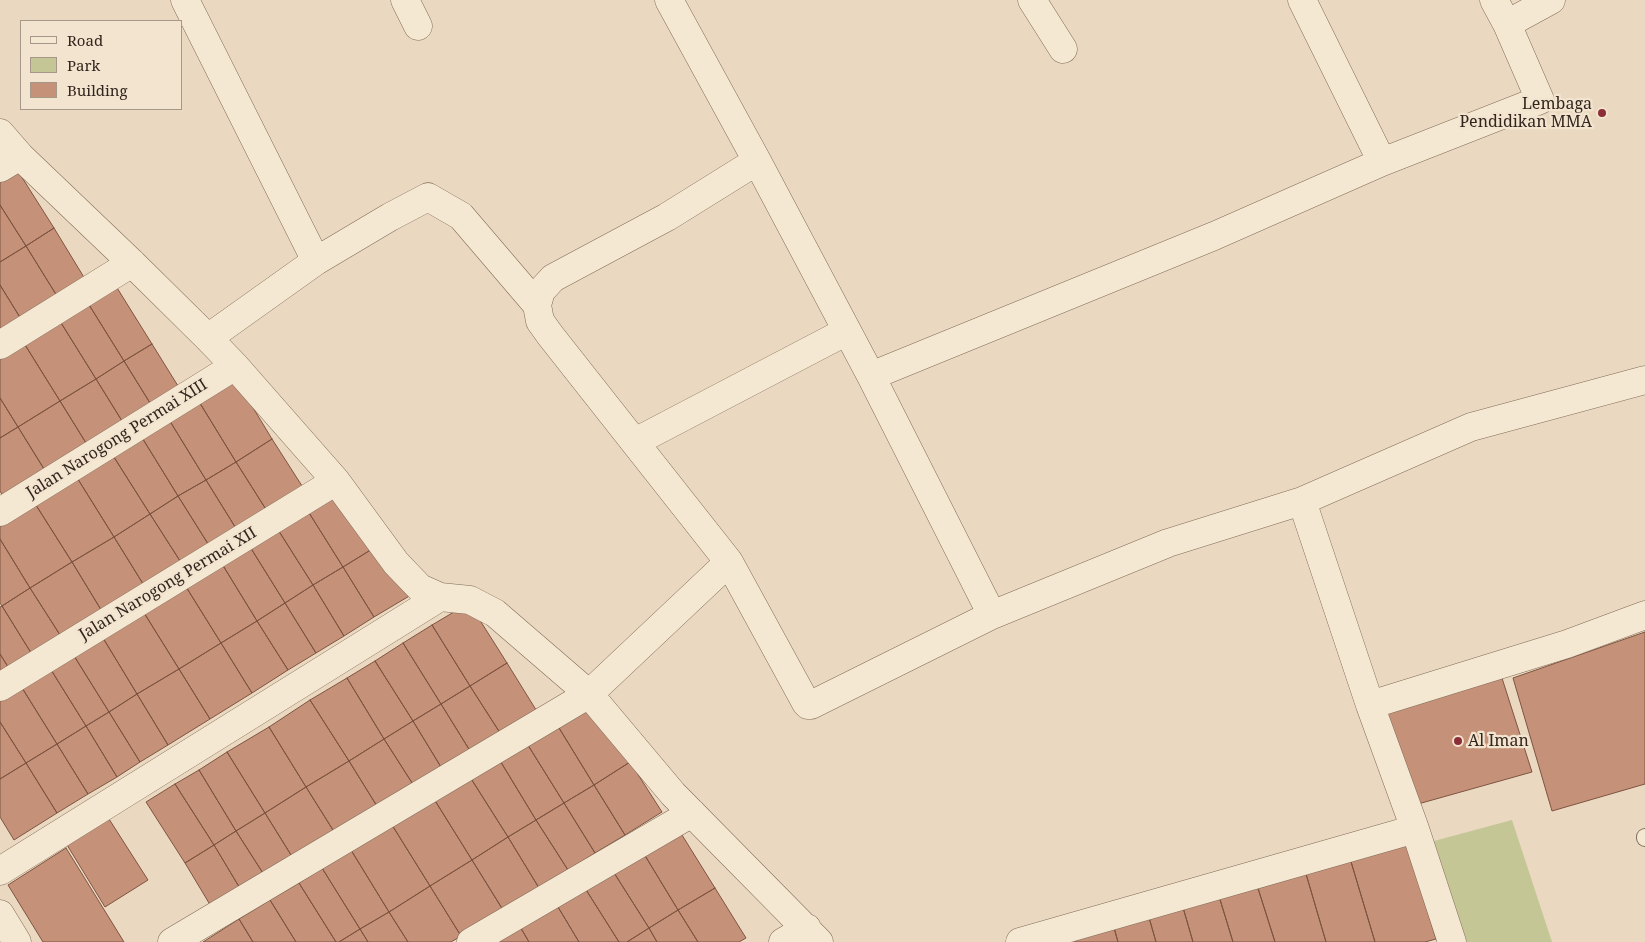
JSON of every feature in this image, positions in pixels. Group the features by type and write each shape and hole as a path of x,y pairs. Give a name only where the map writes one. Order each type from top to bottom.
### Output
{"street":[{"path":"185,0 316,261"},
{"path":"405,0 418,26"},
{"path":"1032,0 1062,49"},
{"path":"1302,0 1382,162"},
{"path":"870,376 1214,236 1382,162 1540,100 1507,24 1494,0"},
{"path":"1507,24 1551,0"},
{"path":"675,2 756,161 847,331 992,615"},
{"path":"0,133 10,162 132,263 235,366 336,481 396,563 420,588 440,597 470,600 495,613 589,694 673,794 813,935"},
{"path":"756,161 667,217 553,278 541,291 537,305 540,321 550,335 729,562 808,705 992,615 1168,544 1302,501 1471,427 1645,380"},
{"path":"208,338 316,261 428,197 461,216 537,305"},
{"path":"0,345 132,263"},
{"path":"634,442 847,331"},
{"name":"Jalan Narogong Permai XIII","path":"0,512 235,366"},
{"name":"Jalan Narogong Permai XII","path":"0,687 336,481"},
{"path":"1302,501 1452,942"},
{"path":"172,942 589,694 729,562"},
{"path":"0,871 440,597"},
{"path":"1370,704 1567,644 1645,615"},
{"path":"471,942 692,813"},
{"path":"1020,942 1415,829"},
{"path":"0,914 16,942"},
{"path":"783,942 813,935"}],"green space":[{"path":"1512,820 1552,942 1467,942 1434,841"}],"building":[{"path":"16,168 54,228 26,246 0,205 0,178"},
{"path":"0,205 26,246 0,262"},
{"path":"54,228 85,279 57,296 26,246"},
{"path":"26,246 57,296 21,319 0,285 0,262"},
{"path":"114,283 152,344 124,361 86,300"},
{"path":"0,285 21,319 0,331"},
{"path":"86,300 124,361 96,379 58,318"},
{"path":"58,318 96,379 60,401 22,340"},
{"path":"22,340 60,401 18,427 0,398 0,353"},
{"path":"152,344 183,394 155,411 124,361"},
{"path":"124,361 155,411 127,429 96,379"},
{"path":"235,378 272,439 236,462 198,400"},
{"path":"96,379 127,429 91,451 60,401"},
{"path":"0,398 18,427 0,438"},
{"path":"198,400 236,462 206,480 168,418"},
{"path":"60,401 91,451 49,477 18,427"},
{"path":"168,418 206,480 178,496 141,436"},
{"path":"18,427 49,477 7,503 0,491 0,438"},
{"path":"141,436 178,496 150,514 112,454"},
{"path":"272,439 304,489 267,511 236,462"},
{"path":"112,454 150,514 114,537 76,476"},
{"path":"236,462 267,511 237,530 206,480"},
{"path":"76,476 114,537 72,562 34,502"},
{"path":"206,480 237,530 210,547 178,496"},
{"path":"337,489 377,546 343,567 306,508"},
{"path":"178,496 210,547 182,564 150,514"},
{"path":"34,502 72,562 30,588 0,539 0,523"},
{"path":"306,508 343,567 313,585 275,525"},
{"path":"150,514 182,564 145,587 114,537"},
{"path":"275,525 313,585 285,603 247,542"},
{"path":"114,537 145,587 103,613 72,562"},
{"path":"0,539 30,588 2,606 0,603"},
{"path":"247,542 285,603 257,621 219,559"},
{"path":"377,546 411,595 374,617 343,567"},
{"path":"219,559 257,621 221,643 183,582"},
{"path":"72,562 103,613 62,638 30,588"},
{"path":"343,567 374,617 344,636 313,585"},
{"path":"183,582 221,643 179,669 141,608"},
{"path":"313,585 344,636 316,653 285,603"},
{"path":"30,588 62,638 33,656 2,606"},
{"path":"285,603 316,653 288,670 257,621"},
{"path":"469,603 507,663 470,686 432,625"},
{"path":"2,606 33,656 10,670 0,654 0,607"},
{"path":"141,608 179,669 137,694 100,633"},
{"path":"257,621 288,670 252,693 221,643"},
{"path":"432,625 470,686 441,704 403,643"},
{"path":"1645,632 1645,784 1552,811 1513,678"},
{"path":"100,633 137,694 109,712 71,651"},
{"path":"221,643 252,693 210,719 179,669"},
{"path":"403,643 441,704 413,721 375,661"},
{"path":"71,651 109,712 86,726 48,665"},
{"path":"0,654 10,670 0,676"},
{"path":"375,661 413,721 384,739 347,678"},
{"path":"507,663 538,713 502,736 470,686"},
{"path":"48,665 86,726 57,744 19,683"},
{"path":"179,669 210,719 168,745 137,694"},
{"name":"Al Iman","path":"1501,675 1532,772 1418,804 1383,710"},
{"path":"347,678 384,739 349,761 310,700"},
{"path":"19,683 57,744 26,763 0,722 0,695"},
{"path":"470,686 502,736 472,754 441,704"},
{"path":"137,694 168,745 140,762 109,712"},
{"path":"310,700 349,761 306,787 269,727"},
{"path":"593,701 630,762 594,785 556,723"},
{"path":"441,704 472,754 444,772 413,721"},
{"path":"109,712 140,762 117,777 86,726"},
{"path":"413,721 444,772 416,789 384,739"},
{"path":"0,722 26,763 0,779"},
{"path":"556,723 594,785 564,803 526,742"},
{"path":"86,726 117,777 88,794 57,744"},
{"path":"269,727 306,787 265,813 227,752"},
{"path":"384,739 416,789 380,811 349,761"},
{"path":"526,742 564,803 536,820 499,759"},
{"path":"57,744 88,794 57,813 26,763"},
{"path":"227,752 265,813 236,831 199,770"},
{"path":"499,759 536,820 508,837 470,777"},
{"path":"349,761 380,811 338,838 306,787"},
{"path":"630,762 662,812 625,835 594,785"},
{"path":"26,763 57,813 14,840 0,817 0,779"},
{"path":"199,770 236,831 214,845 175,784"},
{"path":"470,777 508,837 472,860 434,799"},
{"path":"175,784 214,845 185,863 146,802"},
{"path":"594,785 625,835 595,853 564,803"},
{"path":"306,787 338,838 296,863 265,813"},
{"path":"434,799 472,860 430,886 392,825"},
{"path":"564,803 595,853 568,870 536,820"},
{"path":"265,813 296,863 268,881 236,831"},
{"path":"109,819 148,880 105,907 67,845"},
{"path":"536,820 568,870 539,888 508,837"},
{"path":"392,825 430,886 389,912 351,850"},
{"path":"677,827 715,888 678,910 641,849"},
{"path":"236,831 268,881 244,895 214,845"},
{"path":"508,837 539,888 503,910 472,860"},
{"path":"1405,838 1436,939 1425,942 1375,942 1349,855"},
{"path":"214,845 244,895 215,913 185,863"},
{"path":"66,848 124,942 43,942 8,885"},
{"path":"641,849 678,910 649,928 611,868"},
{"path":"351,850 389,912 360,929 322,868"},
{"path":"1349,855 1375,942 1326,942 1304,867"},
{"path":"472,860 503,910 461,936 430,886"},
{"path":"1304,867 1326,942 1275,942 1256,882"},
{"path":"322,868 360,929 339,942 336,942 299,883"},
{"path":"611,868 649,928 627,942 619,942 583,885"},
{"path":"1256,882 1275,942 1233,942 1218,893"},
{"path":"299,883 336,942 296,942 270,900"},
{"path":"583,885 619,942 579,942 555,902"},
{"path":"430,886 461,936 451,942 408,942 389,912"},
{"path":"715,888 746,938 739,942 698,942 678,910"},
{"path":"1218,893 1233,942 1193,942 1182,904"},
{"path":"270,900 296,942 253,942 239,919"},
{"path":"555,902 579,942 529,942 519,925"},
{"path":"1182,904 1193,942 1156,942 1148,914"},
{"path":"678,910 698,942 657,942 649,928"},
{"path":"389,912 408,942 368,942 360,929"},
{"path":"1148,914 1156,942 1118,942 1113,924"},
{"path":"239,919 253,942 203,942"},
{"path":"1113,924 1118,942 1075,942 1073,936"},
{"path":"519,925 529,942 491,942"},
{"path":"649,928 657,942 627,942"},
{"path":"360,929 368,942 339,942"}],"place":[{"name":"Lembaga Pendidikan MMA","path":"1602,113"},
{"name":"Al Iman","path":"1458,741"}]}
